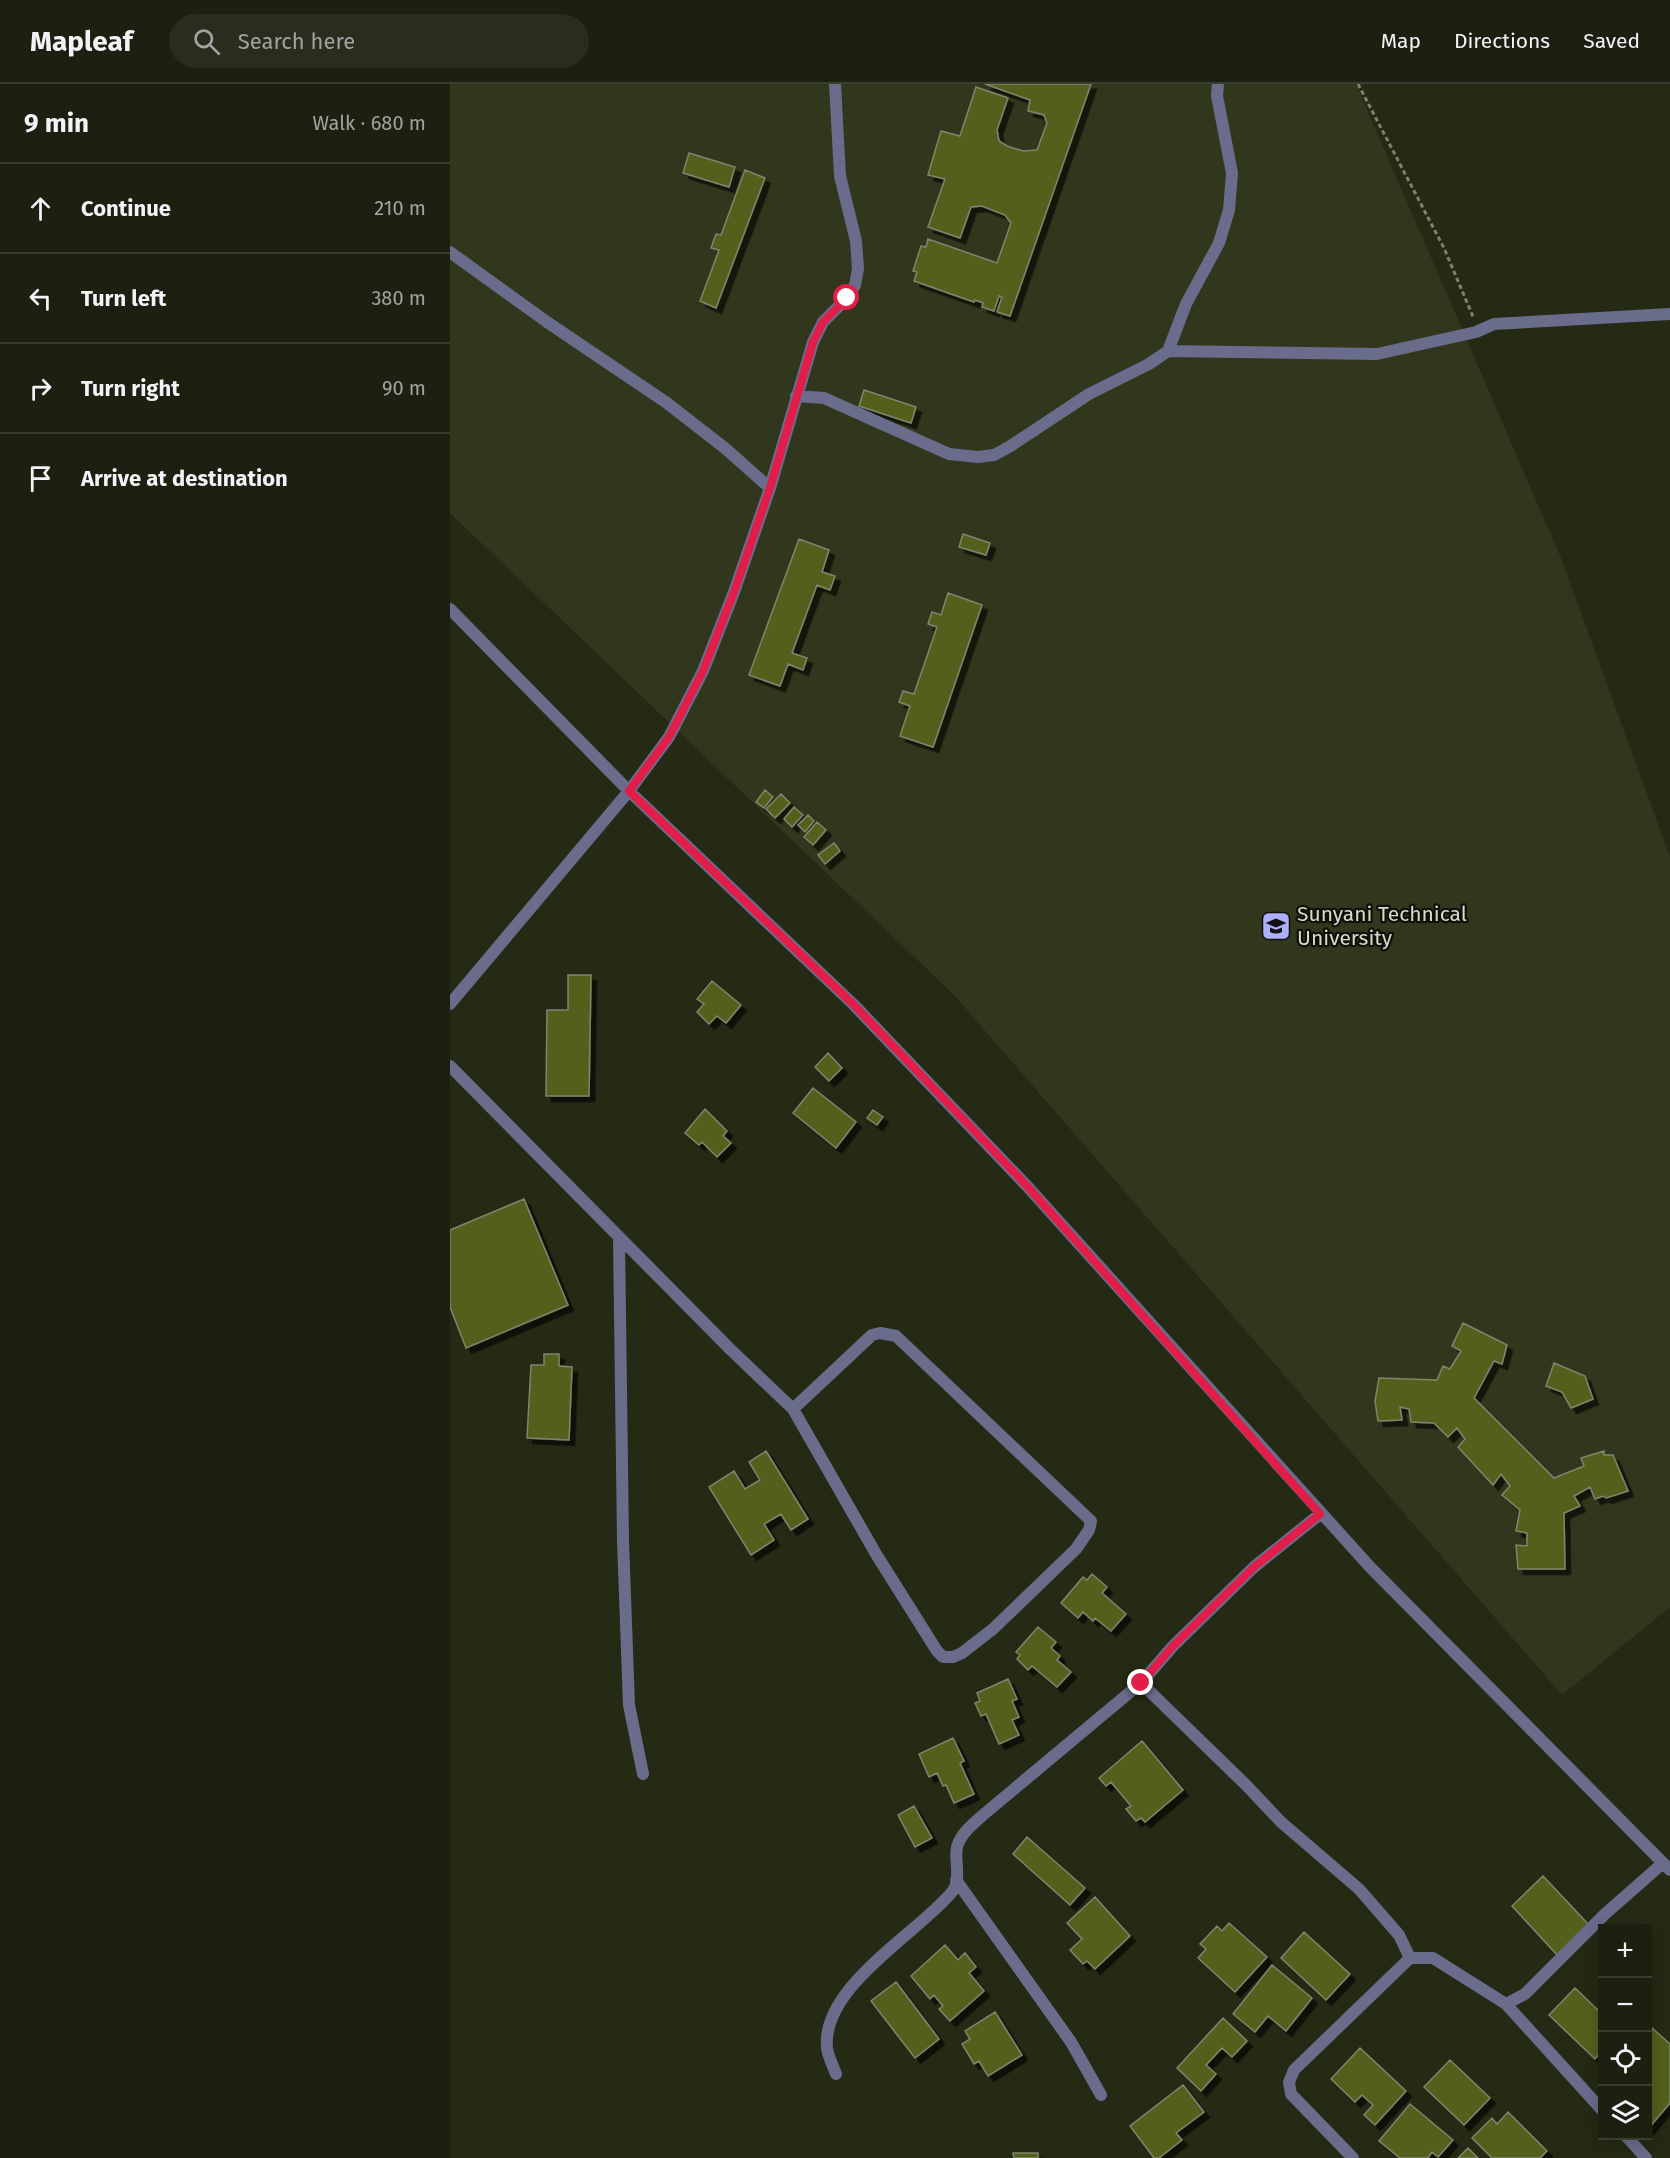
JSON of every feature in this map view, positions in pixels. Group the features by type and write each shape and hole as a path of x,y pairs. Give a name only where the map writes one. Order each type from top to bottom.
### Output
{"street":[{"path":"450,1004 629,791 669,737 703,671 734,592 770,488 813,342 823,322 855,285 858,269 856,241 840,176 835,84"},
{"path":"796,396 824,398 949,454 978,457 994,455 1009,447 1089,394 1149,364 1168,351 1186,304 1219,243 1229,210 1232,173 1217,96 1218,84"},
{"path":"450,252 547,322 667,403 726,449 770,488"},
{"path":"1168,351 1377,354 1476,332 1494,324 1670,314"},
{"path":"450,609 629,791 861,1012 1027,1186 1320,1514 1667,1867 1605,1914 1525,1994 1506,2004"},
{"path":"450,1066 731,1350 793,1408 876,1554 943,1657 954,1657 962,1653 993,1629 1072,1553 1089,1530 1091,1521 896,1336 880,1333 872,1335 793,1408"},
{"path":"619,1238 622,1541 629,1705 643,1774"},
{"path":"836,2074 827,2049 827,2035 832,2016 843,1995 879,1958 934,1911 954,1890 957,1847 964,1833 1141,1683 1173,1646 1254,1567 1320,1514"},
{"path":"1141,1683 1281,1822 1359,1890 1399,1935 1410,1958"},
{"path":"956,1880 1071,2042 1101,2095"},
{"path":"1353,2158 1291,2094 1289,2082 1294,2070 1410,1958 1433,1958 1506,2004 1598,2106"},
{"path":"1630,2140 1646,2158"}],"path":[{"path":"1358,84 1444,248 1479,329"}],"shaded area":[{"name":"Sunyani Technical University","path":"450,84 1356,84 1561,558 1670,857 1670,1607 1562,1695 954,995 450,513"}],"building":[{"path":"985,84 1091,84 1010,316 997,312 1002,297 999,296 994,311 982,307 983,303 975,300 974,302 914,281 917,272 913,271 921,246 926,247 928,239 997,263 1011,223 1005,215 982,206 971,207 960,238 928,227 945,179 928,175 941,131 960,136 976,87 1008,98 997,130 999,141 1023,151 1037,150 1047,123 1044,115 1028,111 1030,100"},
{"path":"689,153 735,167 729,187 683,173"},
{"path":"745,170 765,178 716,308 700,301 719,250 711,248 716,234 721,235"},
{"path":"864,390 916,407 911,423 859,406"},
{"path":"963,534 990,543 986,555 959,547"},
{"path":"799,539 829,550 822,572 835,576 830,590 817,585 792,653 807,658 803,670 788,664 780,686 749,675"},
{"path":"948,593 982,605 933,747 900,736 910,706 899,702 903,691 914,694 937,627 928,624 932,612 941,615"},
{"path":"765,790 773,797 764,808 756,802"},
{"path":"781,794 790,803 775,818 766,809"},
{"path":"794,807 803,815 792,827 784,819"},
{"path":"808,815 814,821 805,832 798,825"},
{"path":"817,822 826,830 813,845 804,837"},
{"path":"834,843 840,851 825,864 818,855"},
{"path":"568,975 591,975 589,1096 546,1096 547,1010 568,1010"},
{"path":"712,981 741,1005 726,1023 717,1016 709,1024 697,1012 704,1004 697,999"},
{"path":"828,1053 842,1068 829,1081 815,1067"},
{"path":"813,1088 856,1122 836,1148 793,1113"},
{"path":"705,1109 727,1131 723,1136 731,1143 717,1157 702,1142 699,1145 685,1133"},
{"path":"873,1110 883,1117 877,1125 867,1118"},
{"path":"524,1199 568,1305 466,1348 450,1307 450,1230"},
{"path":"1463,1323 1507,1345 1502,1364 1494,1361 1474,1398 1554,1478 1584,1466 1581,1458 1604,1451 1604,1455 1613,1455 1628,1491 1595,1499 1590,1487 1574,1496 1580,1506 1564,1513 1565,1569 1518,1569 1516,1545 1527,1546 1527,1533 1516,1531 1520,1510 1502,1495 1510,1486 1501,1474 1493,1485 1458,1447 1465,1439 1457,1428 1448,1437 1434,1423 1411,1422 1409,1409 1400,1407 1402,1420 1378,1421 1375,1401 1379,1378 1437,1380 1443,1366 1450,1369 1461,1351 1452,1346"},
{"path":"544,1354 559,1354 559,1366 572,1367 569,1440 527,1438 531,1365 544,1365"},
{"path":"1554,1363 1585,1376 1593,1399 1571,1408 1562,1392 1546,1386"},
{"path":"766,1451 808,1519 791,1530 781,1514 764,1524 774,1540 751,1555 709,1487 734,1471 745,1489 760,1480 749,1462"},
{"path":"1092,1574 1107,1587 1102,1593 1126,1614 1111,1631 1095,1618 1093,1621 1083,1612 1078,1618 1061,1603 1083,1577 1087,1580"},
{"path":"1038,1627 1056,1642 1051,1648 1060,1656 1057,1660 1071,1672 1057,1687 1032,1666 1028,1670 1017,1659 1020,1655 1016,1652"},
{"path":"1008,1679 1017,1699 1012,1701 1019,1717 1012,1720 1019,1735 999,1744 986,1714 981,1716 975,1703 980,1701 977,1693"},
{"path":"953,1738 964,1761 960,1763 974,1794 954,1803 946,1785 943,1786 937,1773 929,1777 919,1754"},
{"path":"1142,1741 1183,1790 1145,1822 1141,1818 1136,1821 1126,1809 1131,1806 1111,1782 1106,1786 1099,1778"},
{"path":"914,1806 932,1838 915,1847 898,1815"},
{"path":"1027,1837 1085,1888 1070,1905 1013,1854"},
{"path":"1543,1876 1589,1925 1557,1955 1512,1906"},
{"path":"1095,1897 1130,1936 1095,1969 1087,1961 1083,1964 1070,1950 1082,1939 1067,1923"},
{"path":"1229,1923 1267,1957 1235,1992 1198,1958 1206,1949 1200,1944 1217,1926 1222,1931"},
{"path":"1304,1932 1350,1974 1326,2000 1281,1958"},
{"path":"945,1945 958,1960 965,1953 976,1967 969,1973 984,1991 950,2021 939,2009 943,2006 934,1995 930,1999 911,1976"},
{"path":"1272,1965 1312,1998 1286,2031 1268,2016 1255,2032 1233,2014"},
{"path":"896,1982 939,2039 915,2058 871,2001"},
{"path":"1575,1988 1598,2010 1598,2056 1595,2059 1549,2015"},
{"path":"995,2012 1022,2055 988,2076 979,2061 974,2064 962,2044 970,2039 965,2031"},
{"path":"1223,2018 1247,2041 1232,2057 1222,2048 1206,2065 1216,2074 1201,2091 1177,2068"},
{"path":"1652,2028 1670,2044 1670,2103 1652,2124"},
{"path":"1360,2048 1406,2091 1375,2125 1364,2115 1373,2105 1362,2095 1355,2102 1331,2079"},
{"path":"1450,2060 1490,2098 1464,2125 1424,2087"},
{"path":"1183,2085 1204,2112 1176,2133 1182,2140 1159,2158 1154,2158 1130,2126"},
{"path":"1410,2104 1453,2140 1438,2157 1432,2152 1428,2158 1400,2158 1379,2141"},
{"path":"1508,2112 1547,2151 1540,2158 1492,2158 1472,2138 1492,2118 1497,2124"},
{"path":"1468,2148 1478,2158 1458,2158"},
{"path":"1013,2153 1038,2153 1038,2158 1014,2158"}],"place":[{"name":"Sunyani Technical University","path":"1276,926"}],"route":[{"path":"847,298 823,322 813,342 770,488 734,592 703,671 669,737 629,791 853,1004 1027,1186 1320,1514 1254,1567 1173,1646 1141,1683"}]}
